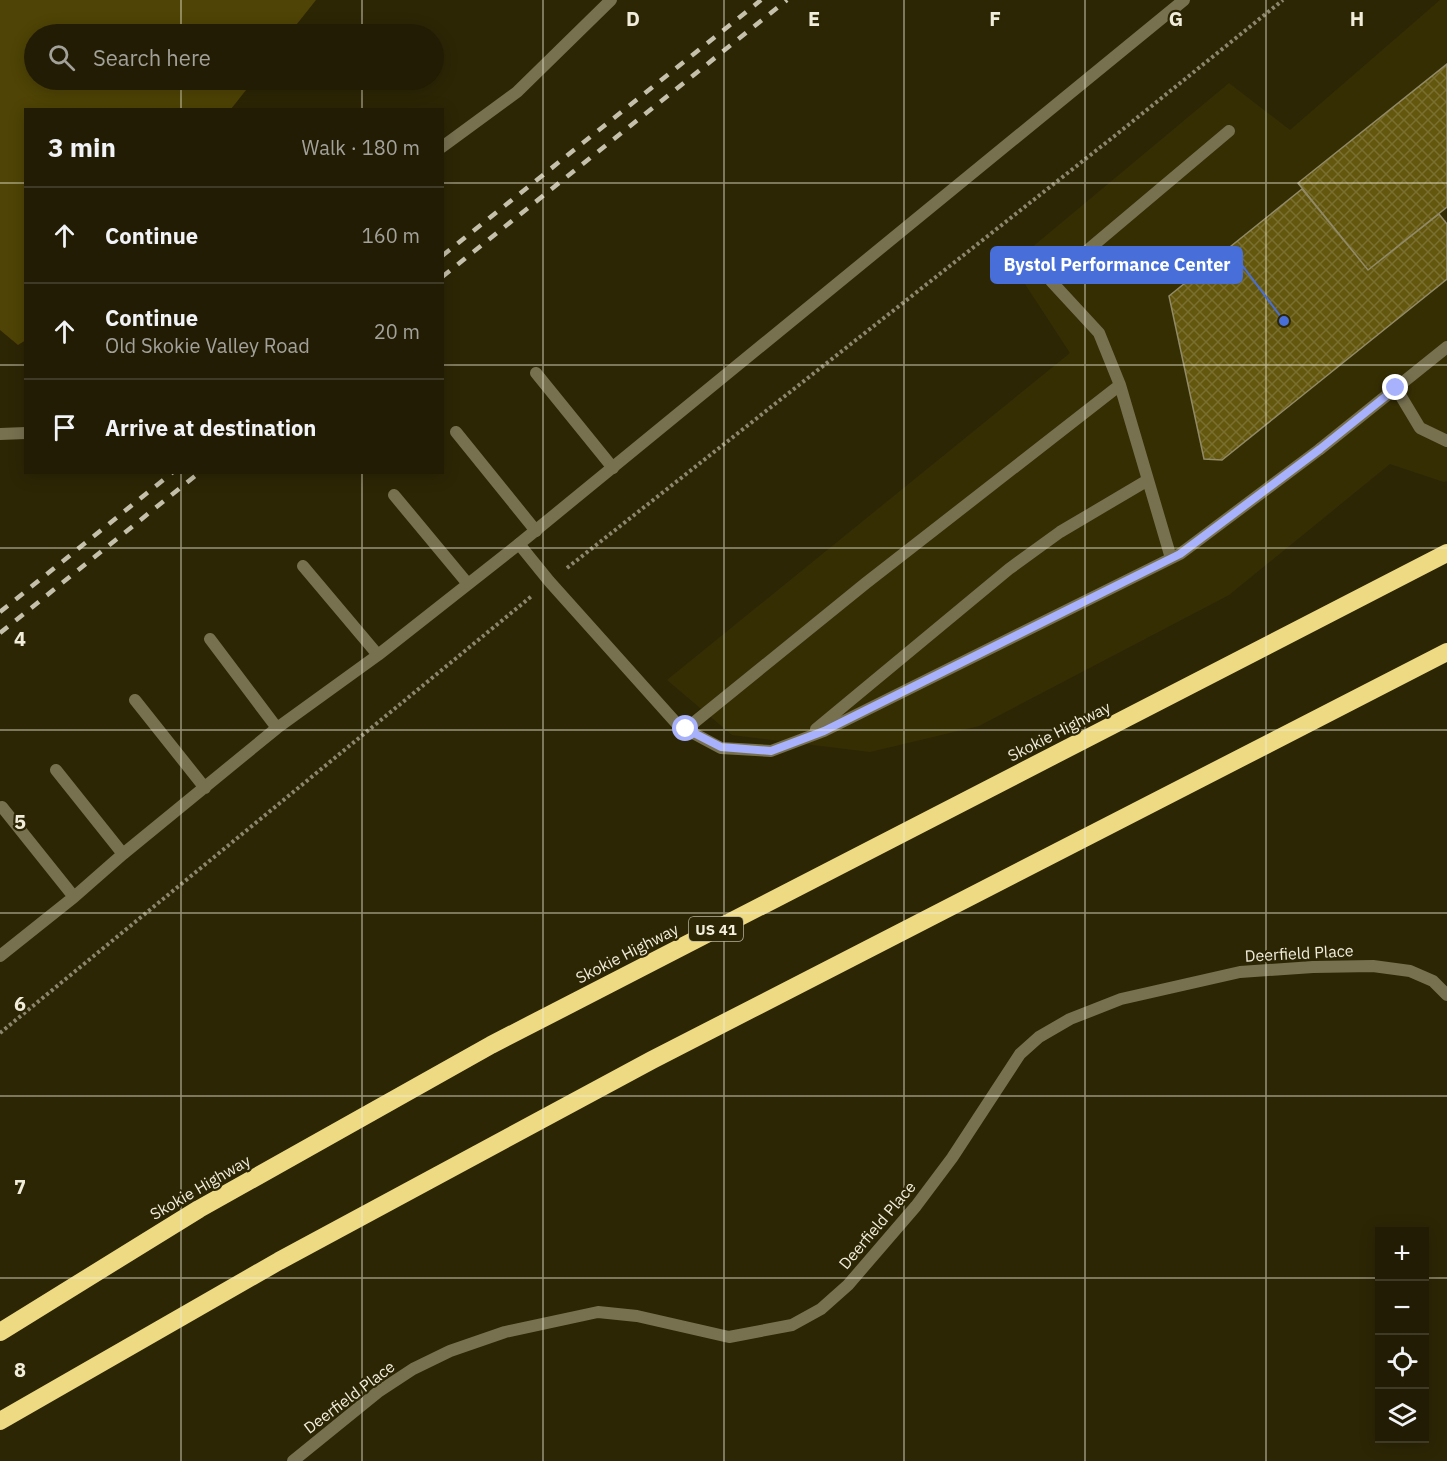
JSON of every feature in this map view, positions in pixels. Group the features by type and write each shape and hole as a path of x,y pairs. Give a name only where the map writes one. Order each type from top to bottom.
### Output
{"highway":[{"name":"Skokie Highway","path":"0,1332 199,1209 491,1045 1447,553"},
{"path":"0,1421 279,1260 652,1060 1447,652"}],"street":[{"path":"444,146 517,92 611,0"},
{"path":"0,956 277,728 378,655 536,531 1184,0"},
{"path":"1171,558 1120,386 1099,333 1051,281 1229,131"},
{"path":"519,544 549,581 678,725 721,747 771,751 824,731 1180,554 1320,449 1447,347"},
{"path":"536,373 612,468"},
{"path":"686,729 857,591 1120,386"},
{"path":"1396,388 1420,428 1447,441"},
{"path":"456,432 536,531"},
{"path":"0,434 24,433"},
{"path":"806,738 1009,569 1060,532 1148,480"},
{"path":"394,495 468,584"},
{"path":"303,566 378,655"},
{"path":"210,639 277,728"},
{"path":"135,700 205,788"},
{"path":"56,770 123,854"},
{"path":"2,807 74,897"},
{"name":"Deerfield Place","path":"293,1461 378,1392 413,1369 450,1351 505,1332 598,1312 637,1316 729,1337 792,1325 821,1309 848,1285 916,1206 952,1158 1020,1054 1039,1036 1071,1019 1121,999 1240,972 1313,967 1374,966 1410,971 1433,981 1447,995"}],"path":[{"path":"0,1033 549,581 1102,146 1283,0"}],"shaded area":[{"path":"0,0 316,0 297,24 24,24 24,90 246,90 232,108 24,108 24,341 18,345 0,330"},
{"path":"1440,0 1447,0 1447,481 1444,482 1390,464 1229,595 979,726 870,752 732,735 667,680 1070,353 1012,264 1229,83 1290,130"}],"building":[{"path":"1447,64 1447,207 1368,270 1298,183"},
{"path":"1302,189 1368,270 1439,214 1447,224 1447,279 1222,460 1204,459 1169,296"}],"railway":[{"path":"444,254 761,0"},
{"path":"444,275 787,0"},
{"path":"0,612 171,474"},
{"path":"0,633 198,474"}],"place":[{"name":"Bystol Performance Center","path":"1284,321"}],"route":[{"path":"686,729 721,747 771,751 824,731 1180,554 1320,449 1396,388"}]}
